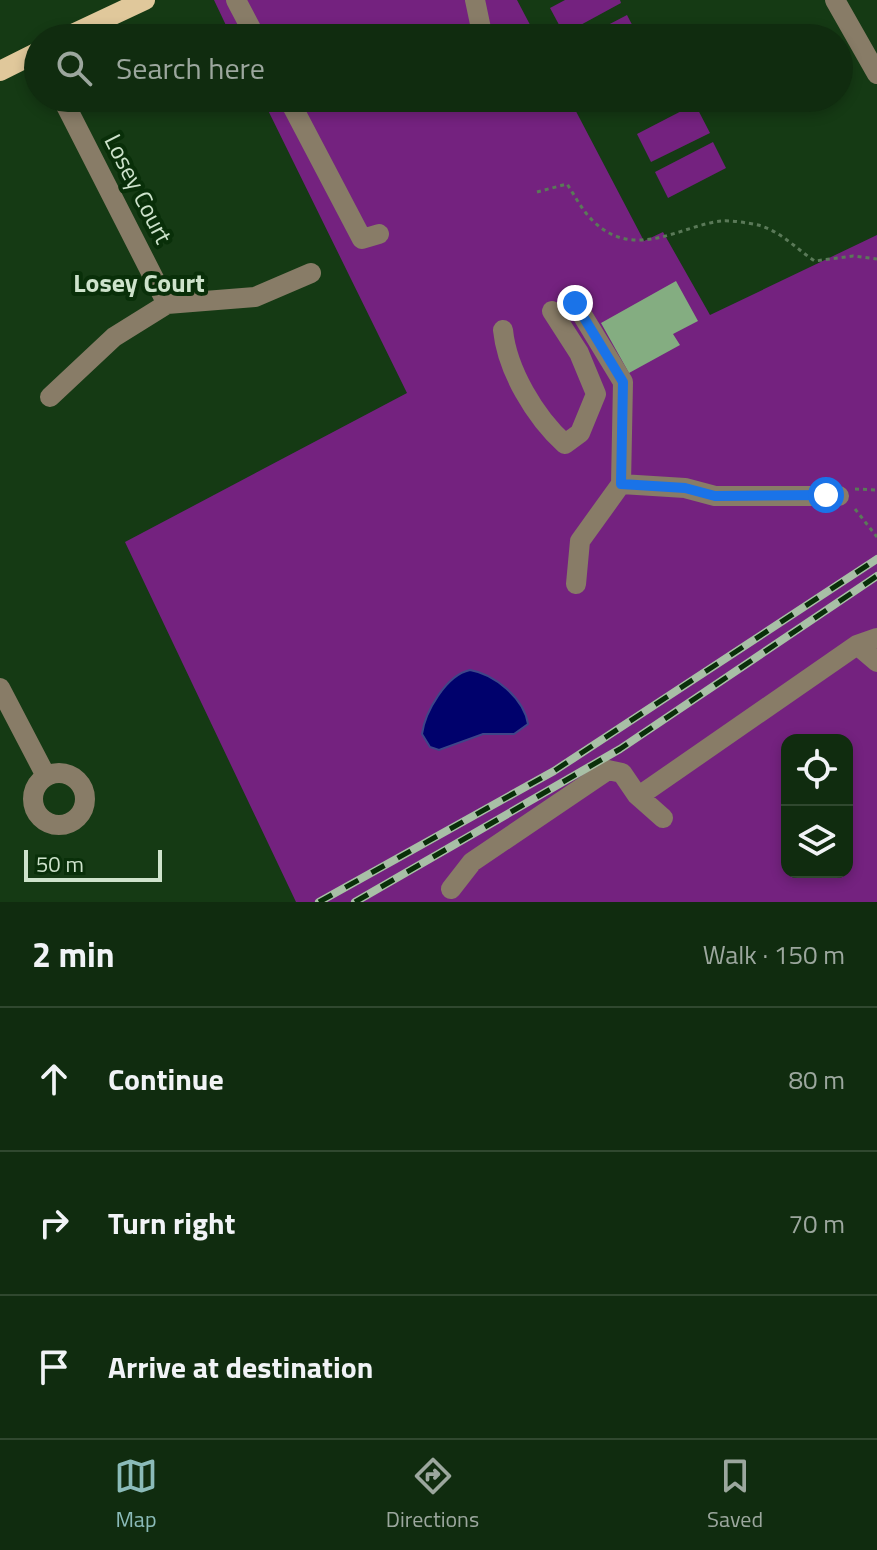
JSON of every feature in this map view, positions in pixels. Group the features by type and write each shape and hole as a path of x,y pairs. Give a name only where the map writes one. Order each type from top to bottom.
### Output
{"main road":[{"path":"89,24 125,4 145,0"},
{"path":"0,71 24,59"}],"street":[{"path":"236,0 249,24"},
{"path":"475,0 480,24"},
{"path":"835,0 849,24"},
{"path":"853,32 877,74"},
{"name":"Losey Court","path":"69,112 167,304"},
{"path":"295,112 362,239 379,234"},
{"path":"50,397 114,337 167,304 255,297 311,273"},
{"path":"575,303 623,382 621,484 580,541 576,584"},
{"path":"503,330 505,351 513,369 549,430 565,444 580,433 596,394 579,353 552,311"},
{"path":"621,484 685,488 715,496 839,496"},
{"path":"639,796 857,645 877,638"},
{"path":"857,645 877,662"},
{"path":"0,688 46,776"},
{"path":"451,889 472,862 608,770 622,773 639,796 663,818"}],"path":[{"path":"537,192 567,184 592,219 609,232 626,237 658,240 721,221 733,222 775,231 815,261 853,256 877,259"},
{"path":"839,496 851,503 877,537"}],"shaded area":[{"path":"214,0 517,0 530,24 225,24"},
{"path":"565,0 620,0 621,3 582,24 559,24 550,8"},
{"path":"627,15 632,24 610,24"},
{"path":"269,112 576,112 644,241 663,232 710,315 877,235 877,902 296,902 125,542 407,393"},
{"path":"680,112 699,112 710,133 651,162 637,134"},
{"path":"713,142 726,168 668,198 655,172"},
{"path":"470,670 489,676 506,689 521,705 528,724 514,734 483,734 439,750 430,747 422,734 432,705 453,679"}],"building":[{"path":"676,281 698,321 673,334 680,345 629,373 601,323"}],"railway":[{"path":"319,902 554,771 877,559"},
{"path":"355,902 620,749 877,576"}],"district":[{"name":"Losey Court","path":"139,283"}],"route":[{"path":"575,303 623,382 621,484 685,488 715,496 739,498 826,495"}]}
